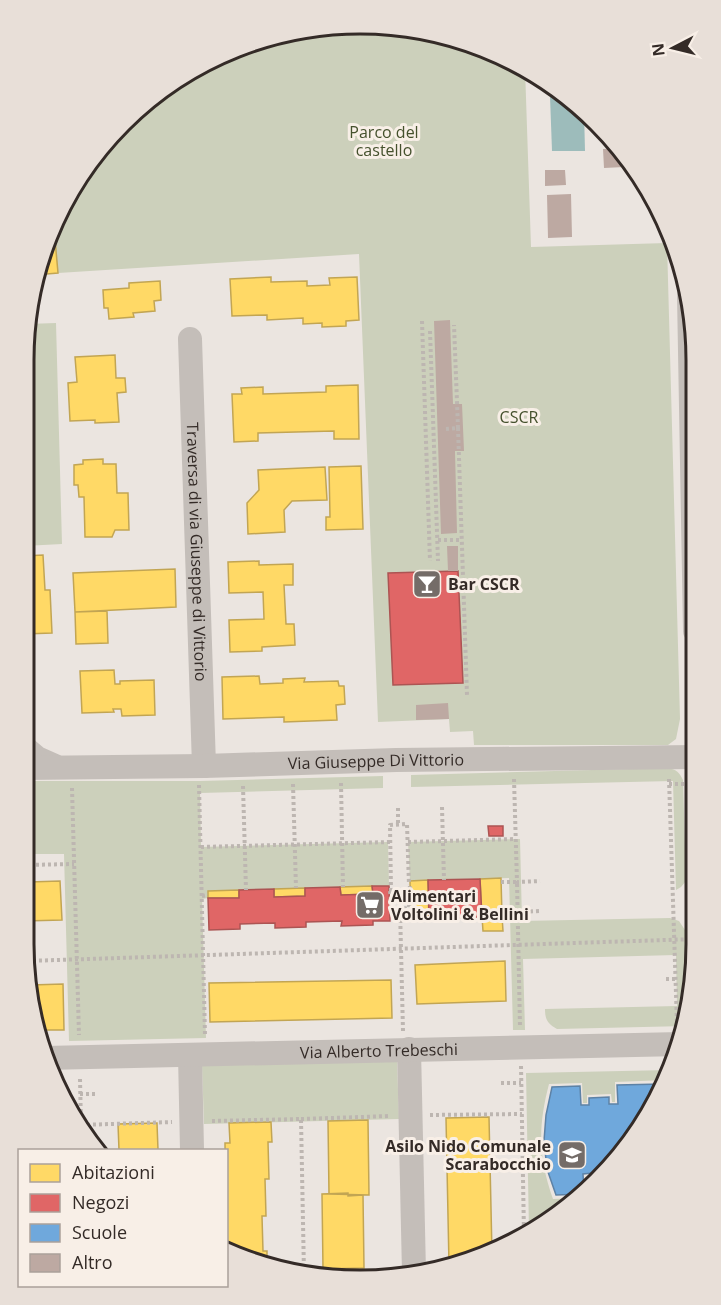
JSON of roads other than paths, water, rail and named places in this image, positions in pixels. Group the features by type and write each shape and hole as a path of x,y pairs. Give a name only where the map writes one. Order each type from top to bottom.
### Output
{"street":[{"name":"Traversa di via Giuseppe di Vittorio","path":"190,339 201,766"},
{"path":"34,755 65,767"},
{"name":"Via Giuseppe Di Vittorio","path":"34,768 686,757"},
{"name":"Via Alberto Trebeschi","path":"55,1058 670,1044"},
{"path":"406,1049 411,1116 414,1266"},
{"path":"192,1149 191,1122 198,1054"}],"water":[{"path":"550,96 584,124 585,151 552,151"}],"place":[{"name":"Bar CSCR","path":"427,584"},
{"name":"Alimentari Voltolini & Bellini","path":"370,905"},
{"name":"Asilo Nido Comunale Scarabocchio","path":"572,1155"}],"park label":[{"name":"Parco del castello","path":"384,141"},
{"name":"CSCR","path":"519,417"}]}
